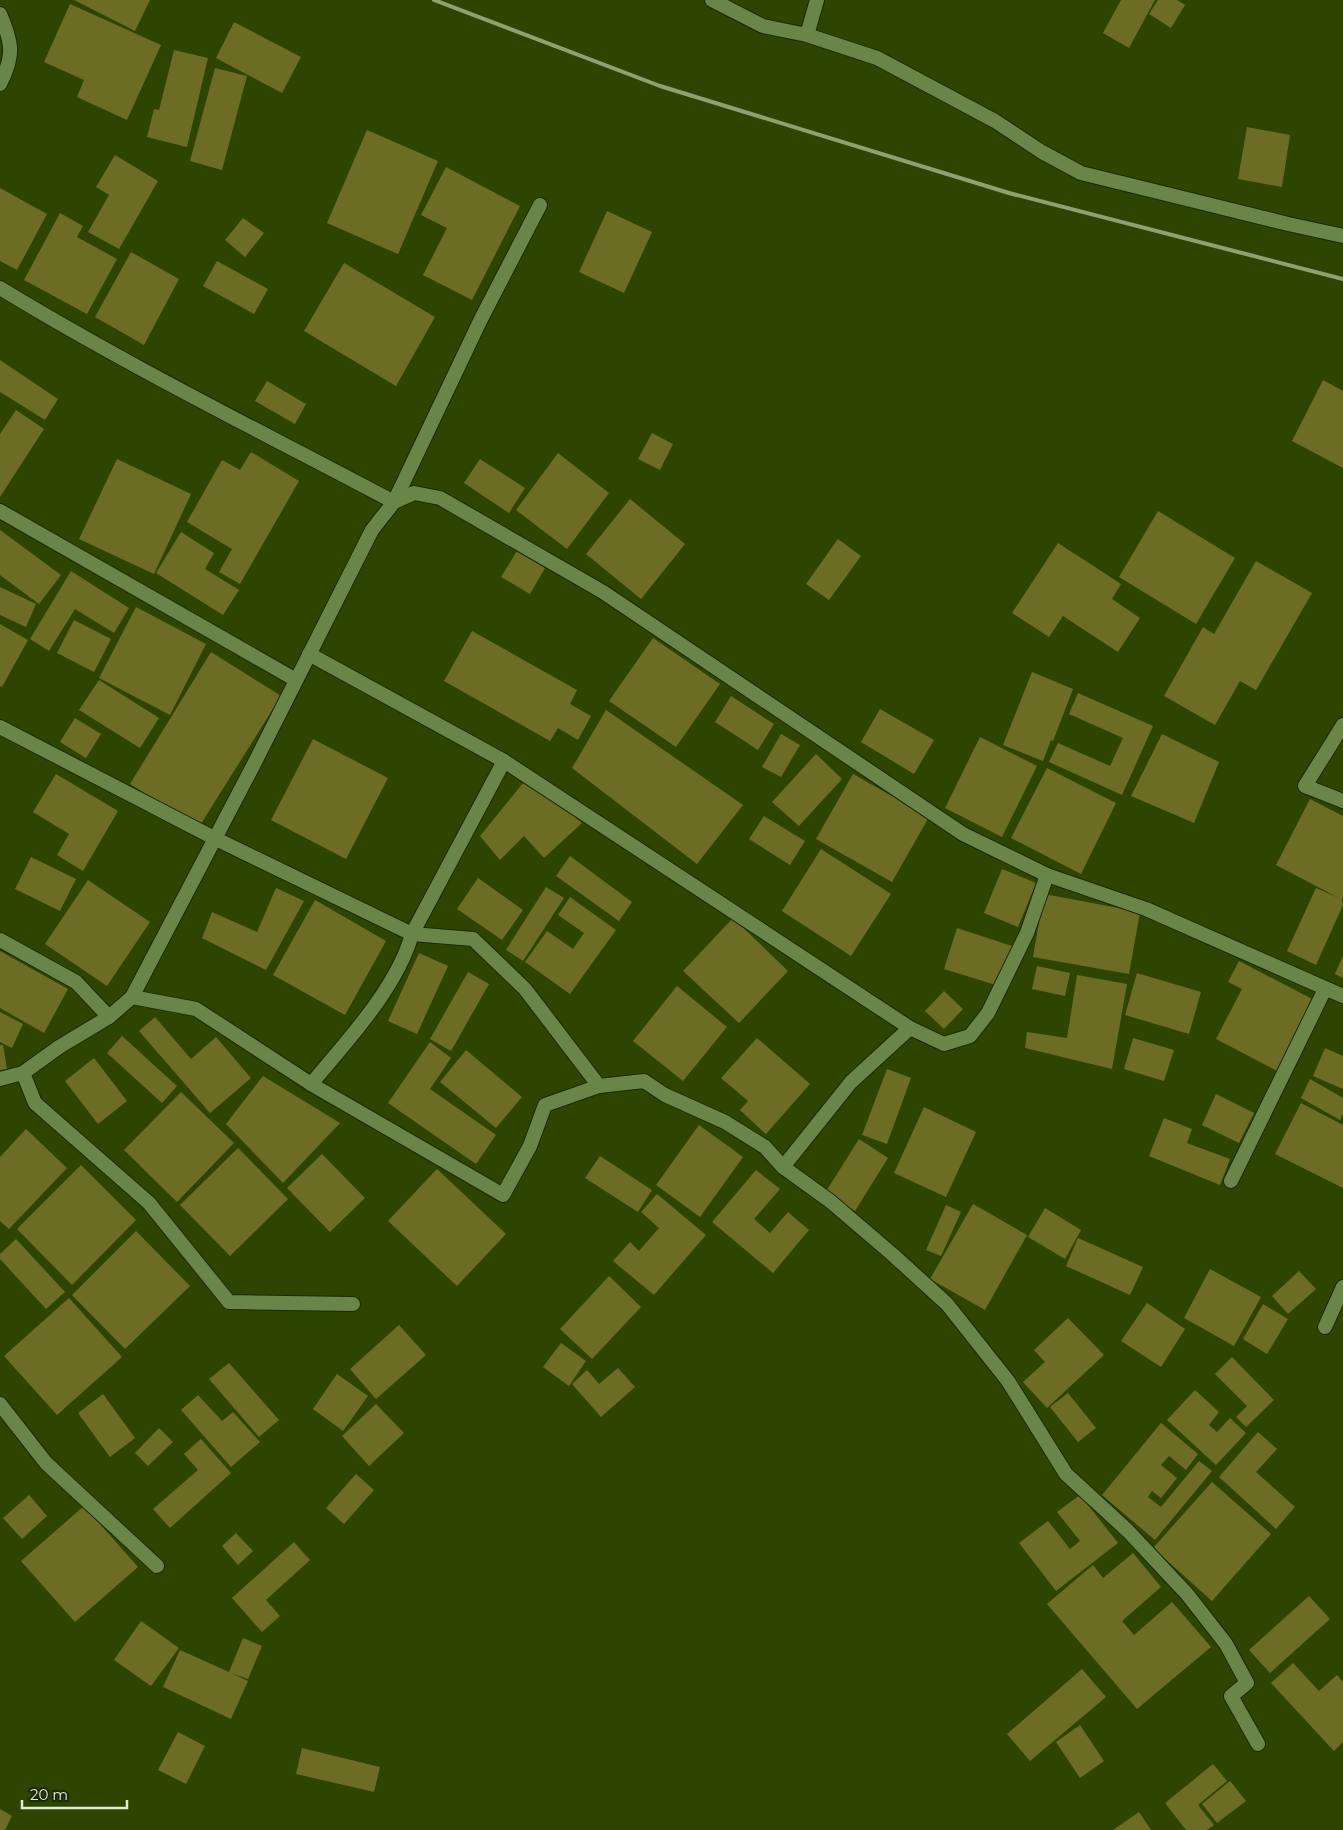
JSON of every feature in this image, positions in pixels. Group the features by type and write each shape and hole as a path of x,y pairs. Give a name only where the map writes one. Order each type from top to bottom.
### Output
{"street":[{"path":"712,0 762,26 807,34 877,58 995,121 1042,152 1082,173 1343,236"},
{"path":"807,34 817,0"},
{"path":"0,14 10,38 9,66 0,84"},
{"path":"0,1079 23,1073 109,1017 132,997 372,530 394,502 481,319 540,205"},
{"path":"0,288 134,364 394,502"},
{"path":"394,502 414,493 440,498 603,592 963,834 1047,875 1146,909 1343,996"},
{"path":"0,511 296,680"},
{"path":"309,654 504,761 910,1028 944,1044 970,1036 988,1013 1027,934 1047,875"},
{"path":"1343,724 1305,786 1343,801"},
{"path":"0,727 214,838 412,934 473,939 525,989 599,1086"},
{"path":"311,1084 377,1004 408,948 412,934 504,761"},
{"path":"0,940 76,982 109,1017"},
{"path":"1232,1181 1325,989"},
{"path":"132,997 196,1009 311,1084 503,1195 530,1146 545,1105 599,1086 644,1081 665,1095 725,1122 765,1148 783,1167 830,1201 947,1304 1008,1382 1066,1474 1128,1531 1187,1594 1226,1644 1246,1683 1231,1696 1258,1744"},
{"path":"783,1167 851,1082 910,1028"},
{"path":"23,1073 35,1103 149,1203 229,1302 353,1304"},
{"path":"1325,1327 1343,1287"},
{"path":"0,1404 46,1463 157,1566"}],"building":[{"path":"74,0 150,0 135,31"},
{"path":"1121,0 1155,0 1129,48 1103,33"},
{"path":"1158,0 1177,0 1185,5 1171,28 1149,14"},
{"path":"70,4 161,45 127,120 77,97 84,80 44,62"},
{"path":"234,22 301,57 282,93 216,58"},
{"path":"174,50 208,58 187,147 147,137 154,109 159,110"},
{"path":"215,68 247,76 222,170 190,161"},
{"path":"1247,127 1290,135 1282,187 1238,179"},
{"path":"367,130 438,161 398,254 327,223"},
{"path":"115,155 158,181 119,249 88,232 109,195 96,187"},
{"path":"446,167 520,206 472,300 423,275 447,228 421,215"},
{"path":"0,188 47,214 17,270 0,261"},
{"path":"607,211 652,232 624,293 579,272"},
{"path":"60,213 83,226 77,237 117,259 87,314 24,280"},
{"path":"243,218 264,233 245,257 225,240"},
{"path":"131,252 179,279 144,345 95,317"},
{"path":"217,261 268,289 254,314 203,286"},
{"path":"344,263 435,317 396,386 304,331"},
{"path":"0,360 58,399 45,420 0,392"},
{"path":"1323,380 1343,391 1343,468 1292,441"},
{"path":"267,381 306,404 295,424 255,401"},
{"path":"16,410 44,429 0,497 0,434"},
{"path":"652,433 673,444 660,470 638,459"},
{"path":"251,452 299,481 240,584 219,572 232,549 187,522 222,460 240,470"},
{"path":"558,453 609,493 567,549 516,510"},
{"path":"117,459 191,494 154,574 79,539"},
{"path":"480,459 525,488 509,513 464,483"},
{"path":"630,499 685,544 641,599 586,554"},
{"path":"1158,511 1235,558 1196,624 1119,577"},
{"path":"0,530 61,575 39,604 0,575"},
{"path":"181,532 214,553 205,569 239,590 223,615 156,573"},
{"path":"838,539 861,556 829,600 806,584"},
{"path":"1058,543 1121,584 1112,599 1140,618 1118,652 1063,616 1049,637 1012,613"},
{"path":"517,551 545,568 530,594 501,577"},
{"path":"1256,561 1312,593 1256,690 1240,681 1215,725 1164,696 1203,627 1214,634"},
{"path":"71,571 129,608 114,633 75,609 49,651 30,639"},
{"path":"0,587 36,604 26,627 0,615"},
{"path":"136,607 206,644 170,715 99,678"},
{"path":"74,620 111,639 94,672 57,653"},
{"path":"0,624 28,640 2,687 0,686"},
{"path":"472,631 577,690 570,704 591,716 578,740 558,728 550,741 444,681"},
{"path":"653,638 720,684 676,747 609,701"},
{"path":"211,652 281,696 199,827 130,784"},
{"path":"1032,672 1073,689 1053,741 1051,740 1043,761 1003,745"},
{"path":"99,680 159,718 140,748 79,710"},
{"path":"1078,693 1153,726 1122,795 1049,762 1058,743 1110,766 1123,738 1069,714"},
{"path":"731,696 774,724 758,750 715,722"},
{"path":"880,709 934,740 914,774 861,742"},
{"path":"606,710 743,805 697,864 572,768"},
{"path":"75,718 101,734 86,758 60,742"},
{"path":"781,734 800,745 781,777 762,767"},
{"path":"1162,734 1219,762 1194,823 1131,796"},
{"path":"980,737 1037,766 1002,837 945,808"},
{"path":"313,739 388,778 346,859 271,820"},
{"path":"816,754 842,779 799,826 772,802"},
{"path":"1047,768 1116,803 1081,874 1011,838"},
{"path":"56,774 118,811 83,871 57,855 69,834 33,812"},
{"path":"853,774 929,817 892,882 816,839"},
{"path":"527,778 582,823 544,858 524,836 500,860 480,836"},
{"path":"1310,799 1343,816 1343,905 1316,965 1287,951 1316,888 1339,898 1276,865"},
{"path":"764,816 805,841 790,865 749,839"},
{"path":"821,849 891,894 851,956 782,911"},
{"path":"570,856 632,902 619,921 556,876"},
{"path":"31,857 76,879 60,911 15,889"},
{"path":"1002,869 1036,883 1018,927 984,913"},
{"path":"478,878 523,910 502,940 457,909"},
{"path":"88,880 150,922 107,986 45,944"},
{"path":"546,887 564,898 523,961 506,950"},
{"path":"276,888 304,901 266,970 202,938 212,912 257,932"},
{"path":"1044,894 1140,912 1129,974 1033,957"},
{"path":"570,897 616,930 570,994 525,962 547,931 573,949 584,933 558,915"},
{"path":"315,900 386,941 345,1015 273,975"},
{"path":"733,918 788,971 739,1023 683,971"},
{"path":"957,928 1012,946 999,986 944,969"},
{"path":"0,951 68,989 44,1033 0,1008"},
{"path":"419,953 448,966 417,1034 388,1021"},
{"path":"1343,956 1343,978 1335,974"},
{"path":"1239,961 1314,1000 1279,1072 1216,1039 1242,989 1228,982"},
{"path":"1037,966 1070,973 1065,996 1032,989"},
{"path":"468,972 489,984 451,1051 430,1039"},
{"path":"1137,973 1201,992 1189,1034 1125,1015"},
{"path":"1077,975 1127,984 1112,1069 1025,1048 1027,1032 1067,1038"},
{"path":"677,986 727,1027 683,1081 633,1041"},
{"path":"944,991 963,1009 944,1029 925,1011"},
{"path":"0,1012 23,1024 12,1048 0,1042"},
{"path":"155,1017 191,1059 216,1037 251,1078 210,1113 139,1031"},
{"path":"122,1036 177,1086 162,1103 107,1053"},
{"path":"757,1038 810,1084 766,1134 740,1110 748,1101 721,1078"},
{"path":"1133,1038 1174,1050 1164,1081 1124,1069"},
{"path":"430,1042 451,1058 430,1089 496,1135 476,1164 388,1103"},
{"path":"0,1045 3,1045 7,1069 0,1070"},
{"path":"1325,1048 1343,1056 1343,1089 1313,1076"},
{"path":"466,1050 522,1097 496,1128 440,1082"},
{"path":"94,1058 127,1101 98,1124 65,1081"},
{"path":"887,1069 911,1078 887,1144 862,1135"},
{"path":"263,1076 340,1123 283,1183 226,1124"},
{"path":"1310,1079 1343,1098 1343,1114 1340,1120 1301,1098"},
{"path":"181,1092 234,1143 177,1202 124,1150"},
{"path":"1216,1094 1254,1113 1239,1143 1202,1125"},
{"path":"1301,1103 1343,1125 1343,1188 1275,1154"},
{"path":"924,1107 976,1132 946,1197 894,1173"},
{"path":"1164,1118 1192,1129 1187,1143 1230,1159 1220,1185 1149,1156"},
{"path":"699,1125 743,1157 700,1217 656,1185"},
{"path":"26,1129 67,1168 9,1229 0,1221 0,1157"},
{"path":"859,1139 888,1158 855,1211 825,1193"},
{"path":"238,1148 288,1199 230,1256 180,1205"},
{"path":"322,1154 365,1198 330,1232 287,1188"},
{"path":"600,1156 652,1190 638,1212 585,1178"},
{"path":"81,1165 136,1220 72,1285 17,1229"},
{"path":"437,1169 506,1234 457,1286 388,1221"},
{"path":"756,1170 780,1189 754,1219 770,1233 788,1212 809,1230 773,1273 712,1222"},
{"path":"657,1194 706,1235 654,1295 613,1261 630,1242 639,1251 659,1228 641,1212"},
{"path":"973,1204 1027,1235 985,1310 930,1279"},
{"path":"946,1205 961,1212 941,1256 926,1250"},
{"path":"1045,1208 1081,1230 1065,1259 1028,1237"},
{"path":"136,1231 190,1286 125,1349 72,1295"},
{"path":"1078,1238 1143,1267 1130,1295 1066,1266"},
{"path":"16,1239 65,1292 46,1309 0,1259 0,1254"},
{"path":"1210,1269 1261,1297 1234,1346 1184,1318"},
{"path":"1299,1271 1316,1289 1288,1314 1272,1296"},
{"path":"609,1276 641,1307 592,1359 560,1329"},
{"path":"69,1298 122,1357 57,1415 4,1356"},
{"path":"1147,1303 1185,1329 1161,1367 1121,1341"},
{"path":"1263,1304 1288,1319 1267,1354 1243,1339"},
{"path":"1068,1318 1104,1355 1047,1408 1023,1382 1045,1362 1034,1350"},
{"path":"399,1325 426,1355 376,1399 350,1369"},
{"path":"561,1343 586,1361 569,1386 543,1367"},
{"path":"1232,1357 1274,1400 1246,1427 1236,1417 1247,1406 1215,1374"},
{"path":"229,1363 279,1420 259,1437 209,1379"},
{"path":"618,1368 635,1387 601,1417 572,1384 587,1370 599,1384"},
{"path":"337,1374 368,1396 343,1431 313,1409"},
{"path":"1195,1390 1219,1412 1209,1425 1217,1432 1230,1418 1246,1433 1216,1465 1167,1420"},
{"path":"1068,1393 1096,1428 1078,1442 1050,1407"},
{"path":"103,1394 135,1438 110,1457 78,1413"},
{"path":"198,1395 222,1421 233,1412 260,1442 231,1467 181,1410"},
{"path":"376,1404 404,1433 369,1466 342,1436"},
{"path":"1161,1423 1198,1454 1186,1470 1169,1456 1161,1465 1177,1478 1161,1498 1152,1491 1148,1497 1161,1507 1199,1461 1212,1471 1155,1540 1102,1495"},
{"path":"159,1428 173,1442 148,1466 135,1453"},
{"path":"1258,1432 1277,1449 1256,1472 1295,1507 1276,1529 1219,1477"},
{"path":"201,1439 231,1473 170,1528 153,1509 198,1470 184,1454"},
{"path":"356,1474 374,1490 344,1524 326,1508"},
{"path":"1212,1482 1271,1534 1212,1601 1153,1548"},
{"path":"29,1495 47,1516 22,1539 3,1518"},
{"path":"1080,1495 1118,1543 1056,1591 1019,1543 1048,1521 1070,1549 1080,1541 1057,1512"},
{"path":"84,1506 138,1567 75,1622 21,1561"},
{"path":"236,1533 253,1551 238,1565 222,1546"},
{"path":"294,1542 310,1560 266,1600 280,1616 262,1632 232,1598"},
{"path":"1133,1553 1161,1587 1122,1621 1134,1635 1172,1602 1211,1647 1137,1709 1047,1604 1093,1565 1103,1578"},
{"path":"1309,1596 1330,1619 1270,1673 1249,1650"},
{"path":"141,1621 179,1648 151,1686 114,1660"},
{"path":"243,1638 262,1646 248,1679 231,1673 248,1681 231,1719 163,1687 180,1650 229,1672"},
{"path":"1293,1663 1319,1691 1337,1675 1343,1682 1343,1742 1334,1751 1271,1683"},
{"path":"1082,1669 1106,1697 1030,1761 1007,1734"},
{"path":"1080,1725 1104,1761 1080,1778 1056,1742"},
{"path":"178,1732 205,1746 186,1784 158,1770"},
{"path":"302,1748 380,1767 374,1792 296,1774"},
{"path":"1213,1764 1227,1781 1198,1805 1214,1825 1207,1830 1186,1830 1165,1803"},
{"path":"1230,1781 1246,1801 1217,1823 1202,1804"},
{"path":"0,1809 12,1816 5,1830 0,1830"},
{"path":"1139,1812 1151,1830 1113,1830"}],"railway":[{"path":"434,0 660,86 1009,193 1343,279"}]}
